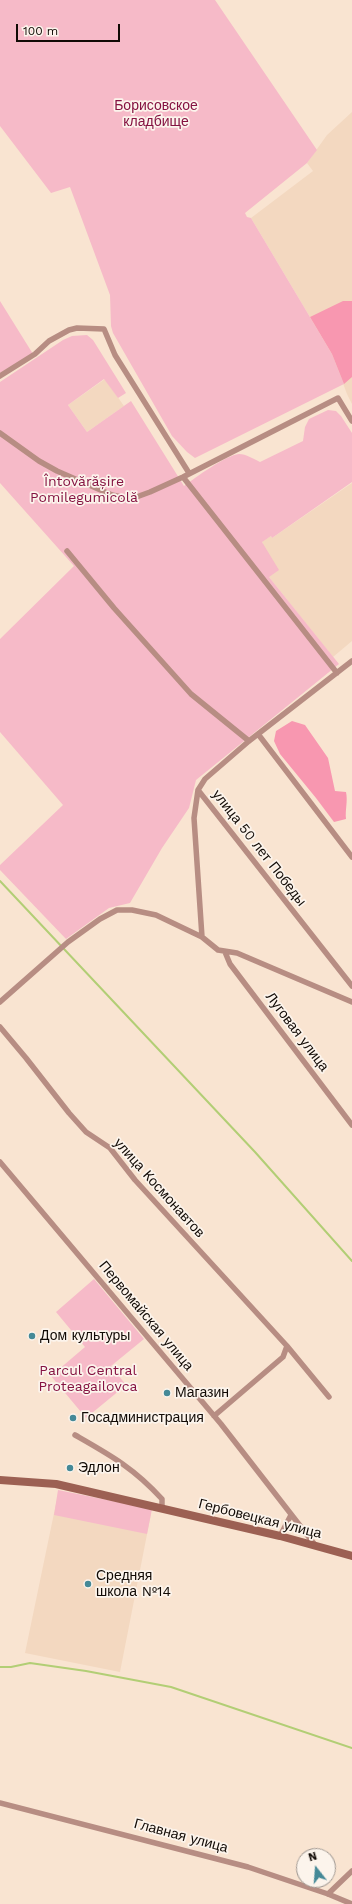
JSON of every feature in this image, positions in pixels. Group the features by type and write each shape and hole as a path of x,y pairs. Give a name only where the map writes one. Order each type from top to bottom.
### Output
{"street":[{"path":"0,376 69,330 78,328 104,329 114,355 189,473"},
{"path":"0,433 39,461 57,471 118,497 131,499 189,473 338,398 352,421"},
{"path":"182,476 337,673"},
{"path":"67,551 114,608 191,694 249,741"},
{"name":"улица 50 лет Победы","path":"352,661 249,741 205,779 198,790 352,986"},
{"path":"258,734 352,857"},
{"path":"198,790 194,818 202,937"},
{"path":"0,1002 68,942 100,919 117,910 132,910 156,915 202,937 218,950 237,953 352,1002"},
{"name":"Луговая улица","path":"226,952 230,964 352,1125"},
{"name":"улица Космонавтов","path":"0,1027 69,1113 86,1132 110,1148 135,1180 287,1346 329,1397"},
{"name":"Первомайская улица","path":"1,1165 214,1416 315,1545"},
{"path":"214,1416 282,1357 287,1346"},
{"path":"75,1435 114,1457 144,1479 162,1499 162,1508"},
{"name":"Гербовецкая улица","path":"0,1480 56,1484 280,1536 352,1556"},
{"path":"280,1536 291,1514"},
{"name":"Главная улица","path":"0,1803 248,1867 351,1903"},
{"path":"328,1894 352,1871"}],"shaded area":[{"path":"352,112 352,404 332,354 251,218 313,171 307,163 327,135"},
{"path":"343,301 352,301 352,377 344,384 332,354 310,317"},
{"path":"105,379 124,406 87,432 68,405"},
{"path":"352,483 352,641 333,657 269,577 262,541 271,536 272,538"},
{"path":"292,721 305,725 328,758 335,791 346,792 346,819 334,822 280,754 274,741 276,731"},
{"name":"Средняя школа №14","path":"58,1494 151,1514 120,1672 25,1653"}],"green space":[{"name":"Борисовское кладбище","path":"0,0 215,0 317,150 307,163 245,213 247,217 251,218 332,354 344,384 195,458 172,436 113,333 111,326 110,295 70,187 51,193 0,126"},
{"path":"0,301 33,354 0,373"},
{"name":"Întovărășire Pomilegumicolă","path":"87,335 93,340 126,393 118,398 104,379 68,405 87,432 131,401 184,486 211,467 233,455 244,455 260,462 303,441 305,427 309,419 328,410 336,411 352,433 352,482 272,538 271,536 262,542 279,570 269,577 339,664 196,780 189,808 162,848 130,903 109,908 66,939 0,870 0,865 63,805 0,732 0,639 74,566 0,483 0,382 63,340 72,336"},
{"name":"Parcul Central Proteagailovca","path":"94,1279 144,1339 111,1366 126,1385 86,1418 51,1376 85,1347 56,1312"},
{"path":"58,1490 152,1509 147,1534 54,1515"}],"waterway":[{"path":"0,881 255,1152 352,1261"},
{"path":"0,1667 11,1667 30,1663 86,1671 171,1687 352,1748"}],"place":[{"name":"Дом культуры","path":"32,1336"},
{"name":"Магазин","path":"167,1393"},
{"name":"Госадминистрация","path":"73,1418"},
{"name":"Эдлон","path":"70,1468"},
{"name":"Средняя школа №14","path":"88,1584"}]}
